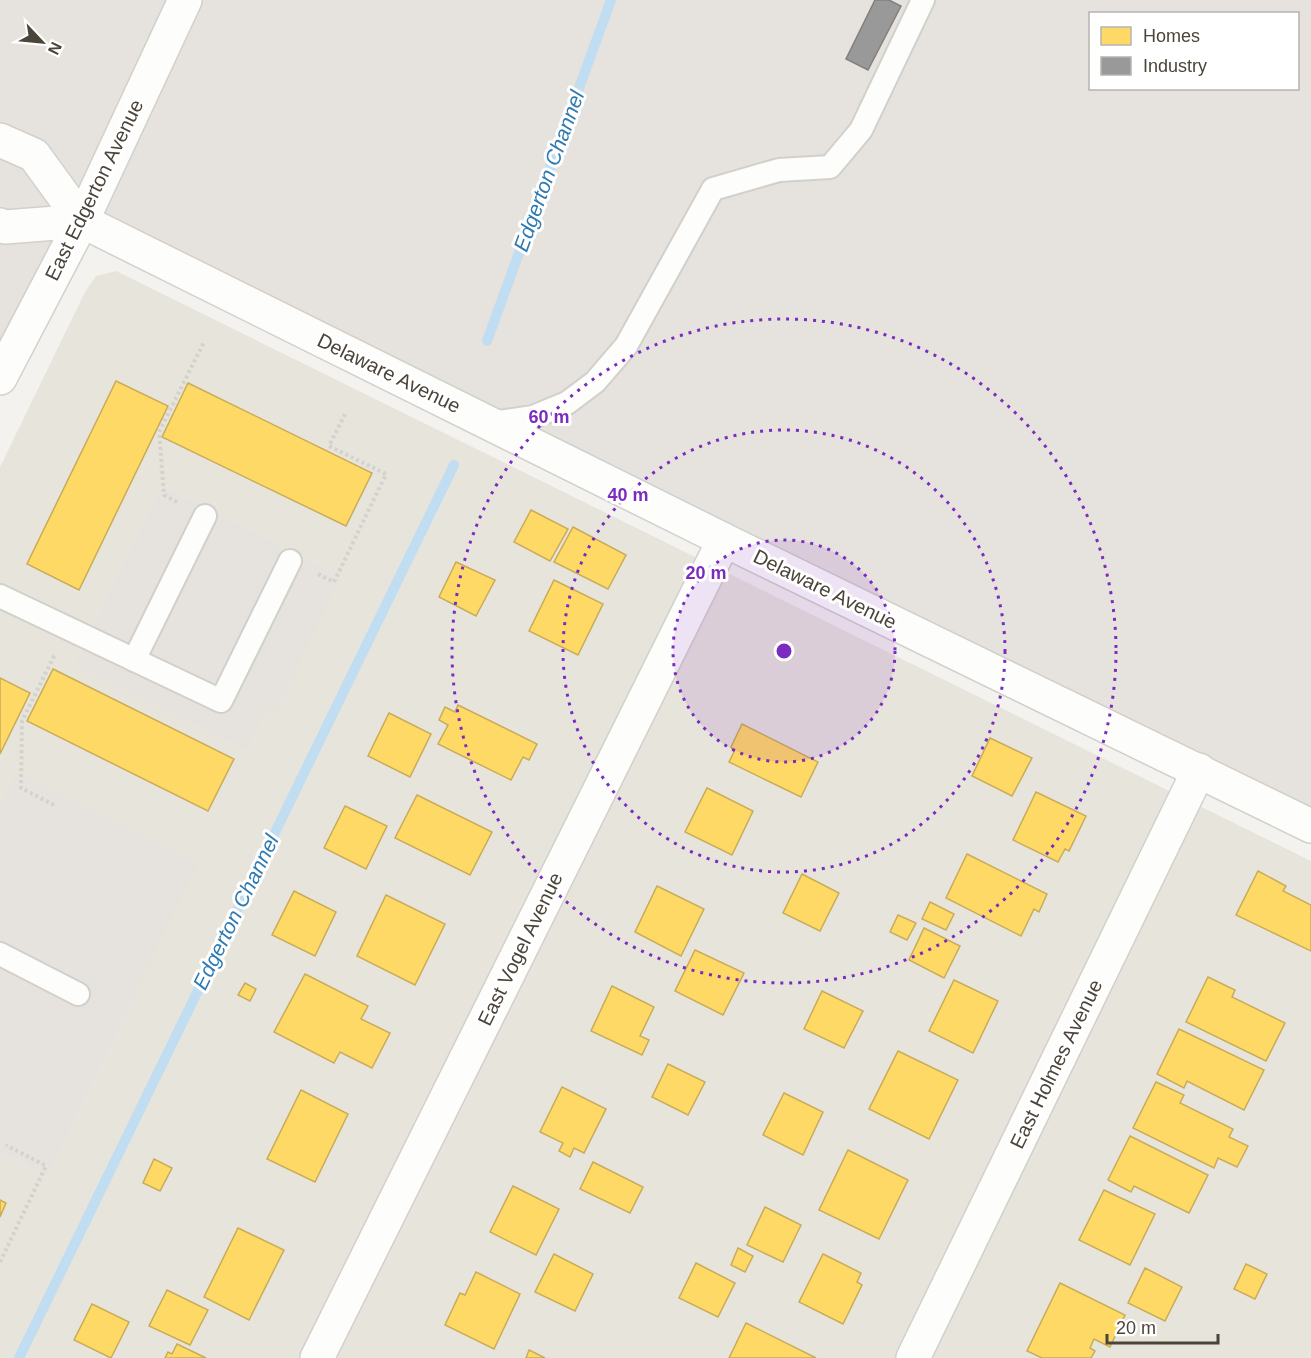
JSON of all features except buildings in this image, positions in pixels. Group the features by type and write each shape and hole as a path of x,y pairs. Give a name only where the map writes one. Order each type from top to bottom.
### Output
{"street":[{"name":"East Edgerton Avenue","path":"0,378 82,221 185,0"},
{"path":"0,140 34,155 82,221"},
{"path":"0,225 5,227 82,221"},
{"name":"Delaware Avenue","path":"82,221 724,540 1311,826"},
{"name":"East Vogel Avenue","path":"317,1358 724,540"},
{"name":"East Holmes Avenue","path":"913,1358 1199,770"}],"lane":[{"path":"490,423 533,417 559,407 595,382 626,346 713,189 779,170 830,166 861,130 923,0"},
{"path":"134,660 205,516"},
{"path":"0,596 221,701 290,561"},
{"path":"0,954 78,994"}],"path":[{"path":"164,495 159,432 204,342"},
{"path":"334,582 387,474 329,447 346,412"},
{"path":"54,805 21,788 22,721 68,629"},
{"path":"0,1262 46,1166 6,1145"}],"shaded area":[{"path":"0,0 1311,0 1311,825 82,221 0,378"},
{"path":"116,271 1311,861 1311,1358 0,1358 0,467 85,292 96,276"},
{"path":"162,486 341,577 276,713 267,710 247,750 74,665"},
{"path":"17,772 198,863 47,1175 0,1152 0,808"}],"waterway":[{"name":"Edgerton Channel","path":"487,341 611,0"},
{"name":"Edgerton Channel","path":"19,1358 454,465"}]}
